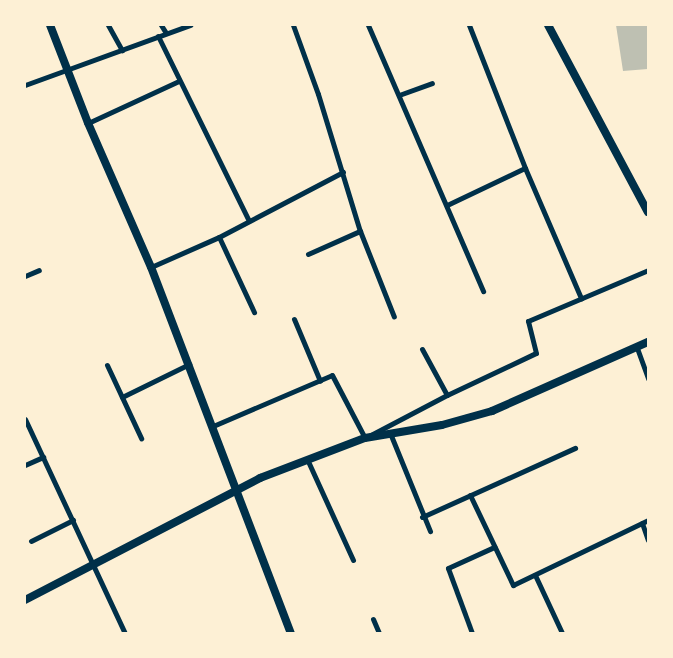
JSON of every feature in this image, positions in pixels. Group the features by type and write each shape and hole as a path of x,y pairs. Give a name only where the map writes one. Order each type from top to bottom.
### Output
{"street":[{"path":"50,25 88,123 151,267 291,633"},
{"path":"108,25 122,50"},
{"path":"161,25 166,33"},
{"path":"25,85 190,25"},
{"path":"294,25 343,172 360,231 394,317"},
{"path":"368,25 484,291"},
{"path":"469,25 525,168 581,298"},
{"path":"548,25 648,212"},
{"path":"158,36 249,221"},
{"path":"88,123 179,80"},
{"path":"399,95 432,83"},
{"path":"446,205 525,168"},
{"path":"151,267 219,237 343,172"},
{"path":"308,254 360,231"},
{"path":"219,237 254,312"},
{"path":"25,276 39,270"},
{"path":"25,600 236,491 307,459 365,438 447,395 536,353 528,321 648,270"},
{"path":"294,319 320,381"},
{"path":"365,438 442,424 492,411 648,342"},
{"path":"636,348 648,379"},
{"path":"422,349 447,395"},
{"path":"122,397 189,364"},
{"path":"107,365 141,438"},
{"path":"213,426 332,375 365,438"},
{"path":"25,419 125,633"},
{"path":"390,433 430,532"},
{"path":"422,516 575,448"},
{"path":"25,465 43,457"},
{"path":"307,459 354,560"},
{"path":"470,495 514,585 648,520"},
{"path":"31,541 73,520"},
{"path":"642,523 648,540"},
{"path":"472,633 448,568 494,547"},
{"path":"535,575 562,633"},
{"path":"373,619 379,633"}],"building":[{"path":"616,25 648,25 648,69 623,71"}]}
